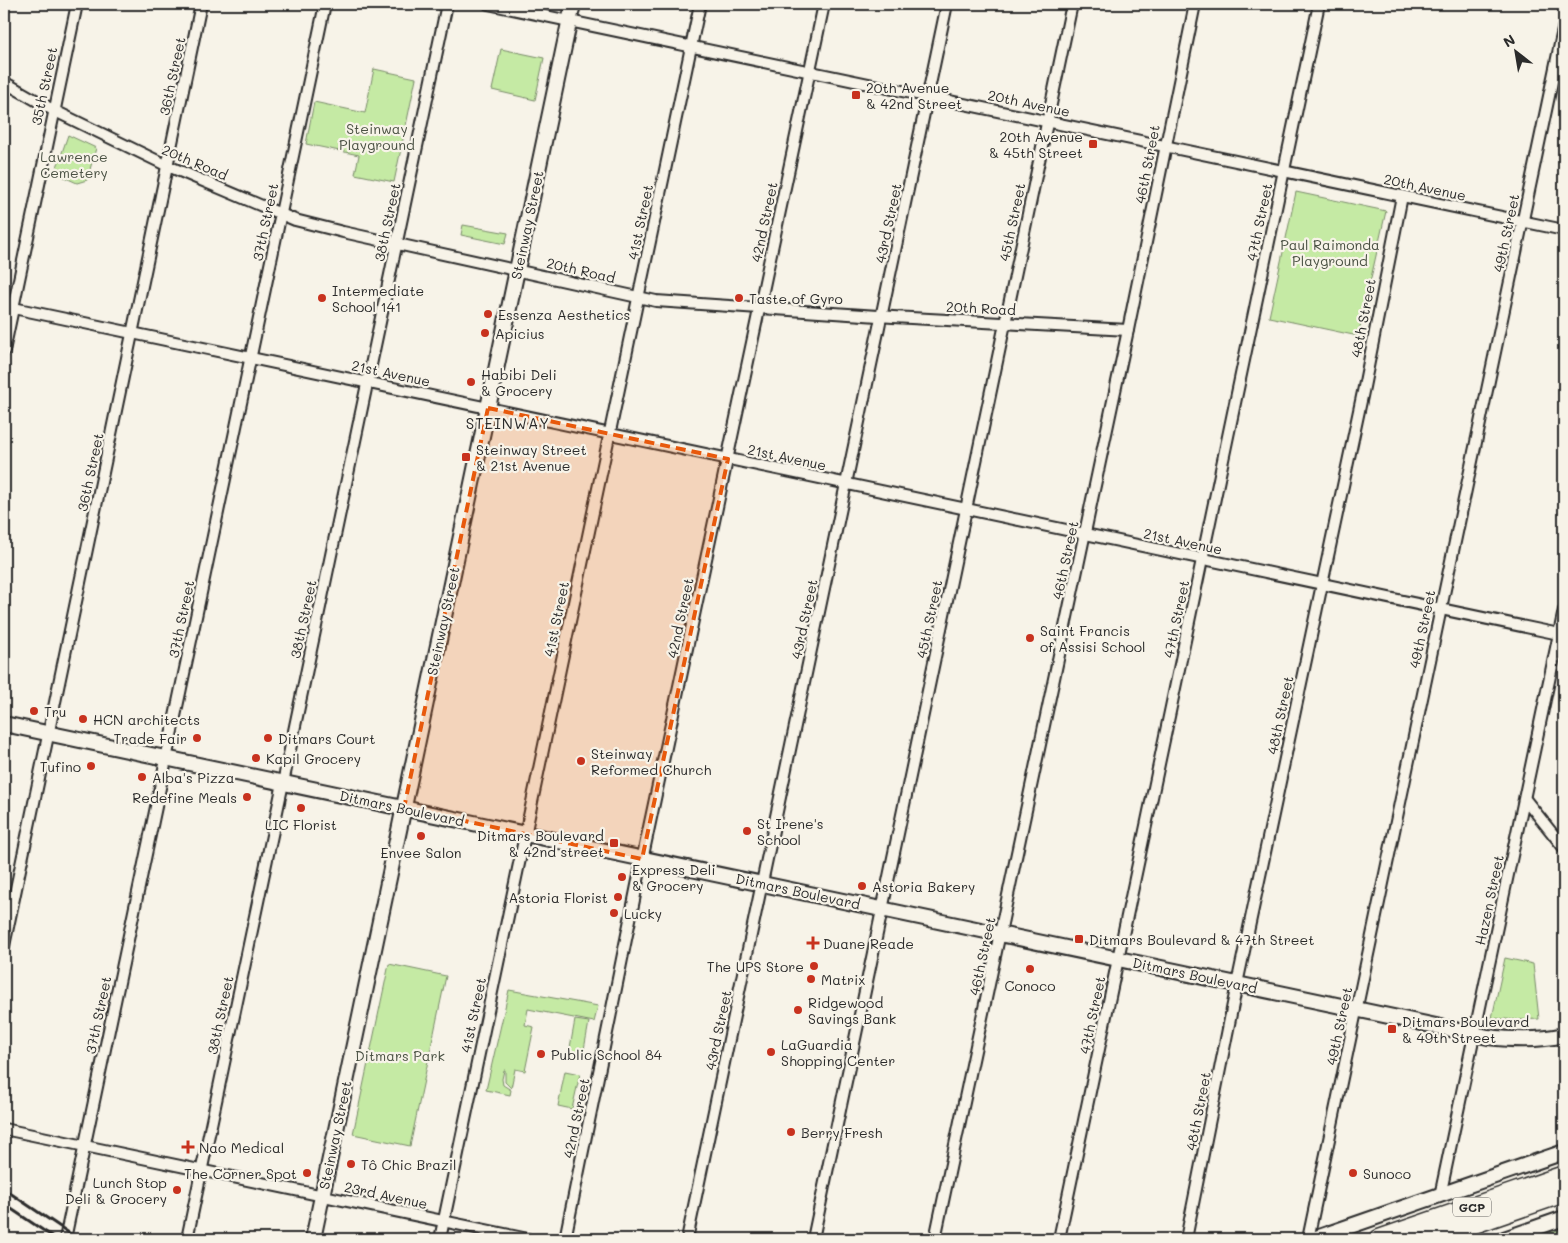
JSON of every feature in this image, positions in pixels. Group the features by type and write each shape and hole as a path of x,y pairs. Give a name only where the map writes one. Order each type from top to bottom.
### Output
{"highway":[{"name":"GCP","path":"1379,1239 1564,1175"},
{"name":"GCP","path":"1431,1239 1564,1193"}],"street":[{"name":"35th Street","path":"4,351 8,307 77,4"},
{"name":"36th Street","path":"4,946 201,4"},
{"name":"37th Street","path":"65,1239 325,4"},
{"name":"38th Street","path":"186,1239 447,4"},
{"name":"20th Avenue","path":"488,4 1564,230"},
{"name":"Steinway Street","path":"313,1239 573,4"},
{"name":"41st Street","path":"440,1239 700,4"},
{"name":"42nd Street","path":"565,1239 642,859 824,4"},
{"name":"43rd Street","path":"687,1239 883,317 947,4"},
{"name":"45th Street","path":"813,1239 1072,4"},
{"name":"46th Street","path":"935,1239 1128,330 1195,4"},
{"name":"47th Street","path":"1059,1239 1319,4"},
{"name":"49th Street","path":"1308,1239 1564,25"},
{"name":"20th Road","path":"4,82 53,110 168,166 280,213 304,222 397,244 656,301 883,317 1128,330"},
{"name":"48th Street","path":"1186,1239 1237,984 1364,387 1402,196"},
{"name":"21st Avenue","path":"8,307 1562,635"},
{"name":"Hazen Street","path":"1440,1196 1562,635 1564,610"},
{"path":"1562,635 1564,652"},
{"name":"Ditmars Boulevard","path":"4,724 1488,1037 1516,1040 1564,1035"},
{"path":"1525,799 1564,848"},
{"name":"23rd Avenue","path":"4,1129 528,1239"},
{"path":"1312,1239 1564,1152"},
{"path":"1504,1239 1564,1218"}],"highlighted area":[{"path":"488,408 728,459 642,859 404,808"}],"green space":[{"path":"501,49 544,58 535,100 492,90"},
{"name":"Steinway Playground","path":"374,69 416,78 394,182 355,174 359,155 306,144 314,102 365,113"},
{"name":"Lawrence Cemetery","path":"68,135 96,148 87,180 77,183 55,173"},
{"name":"Paul Raimonda Playground","path":"1296,192 1386,211 1358,336 1269,317"},
{"path":"463,225 508,233 505,244 461,235"},
{"path":"1505,958 1533,964 1539,1019 1492,1018"},
{"name":"Ditmars Park","path":"389,964 446,976 410,1146 353,1134"},
{"path":"509,990 598,1006 594,1022 528,1009 525,1025 534,1027 525,1071 515,1069 511,1088 505,1082 505,1070 502,1079 503,1085 511,1090 510,1095 486,1090"},
{"path":"575,1020 589,1022 583,1055 569,1053"},
{"path":"565,1071 580,1074 572,1109 558,1106"},
{"path":"1564,1228 1564,1239 1533,1239"}],"railway":[{"path":"4,1189 78,1239"},
{"path":"4,1204 56,1239"}],"place":[{"name":"20th Avenue & 42nd Street","path":"856,95"},
{"name":"20th Avenue & 45th Street","path":"1093,144"},
{"name":"Intermediate School 141","path":"322,298"},
{"name":"Taste of Gyro","path":"739,298"},
{"name":"Essenza Aesthetics","path":"488,314"},
{"name":"Apicius","path":"485,333"},
{"name":"Habibi Deli & Grocery","path":"471,382"},
{"name":"Steinway Street & 21st Avenue","path":"466,457"},
{"name":"Saint Francis of Assisi School","path":"1030,638"},
{"name":"Tru","path":"34,711"},
{"name":"HCN architects","path":"83,719"},
{"name":"Trade Fair","path":"197,738"},
{"name":"Ditmars Court","path":"268,738"},
{"name":"Kapil Grocery","path":"256,758"},
{"name":"Steinway Reformed Church","path":"581,761"},
{"name":"Tufino","path":"91,766"},
{"name":"Alba's Pizza","path":"142,777"},
{"name":"Redefine Meals","path":"247,797"},
{"name":"LIC Florist","path":"301,808"},
{"name":"St Irene's School","path":"747,831"},
{"name":"Envee Salon","path":"421,836"},
{"name":"Ditmars Boulevard & 42nd street","path":"614,843"},
{"name":"Express Deli & Grocery","path":"622,877"},
{"name":"Astoria Bakery","path":"862,886"},
{"name":"Astoria Florist","path":"618,897"},
{"name":"Lucky","path":"614,913"},
{"name":"Ditmars Boulevard & 47th Street","path":"1079,939"},
{"name":"Duane Reade","path":"813,943"},
{"name":"The UPS Store","path":"814,966"},
{"name":"Conoco","path":"1030,969"},
{"name":"Matrix","path":"811,979"},
{"name":"Ridgewood Savings Bank","path":"798,1010"},
{"name":"Ditmars Boulevard & 49th Street","path":"1392,1029"},
{"name":"LaGuardia Shopping Center","path":"771,1052"},
{"name":"Public School 84","path":"541,1054"},
{"name":"Berry Fresh","path":"791,1132"},
{"name":"Nao Medical","path":"188,1147"},
{"name":"Tô Chic Brazil","path":"351,1164"},
{"name":"The Corner Spot","path":"307,1173"},
{"name":"Sunoco","path":"1353,1173"},
{"name":"Lunch Stop Deli & Grocery","path":"177,1190"}],"district":[{"name":"STEINWAY","path":"508,423"}]}
